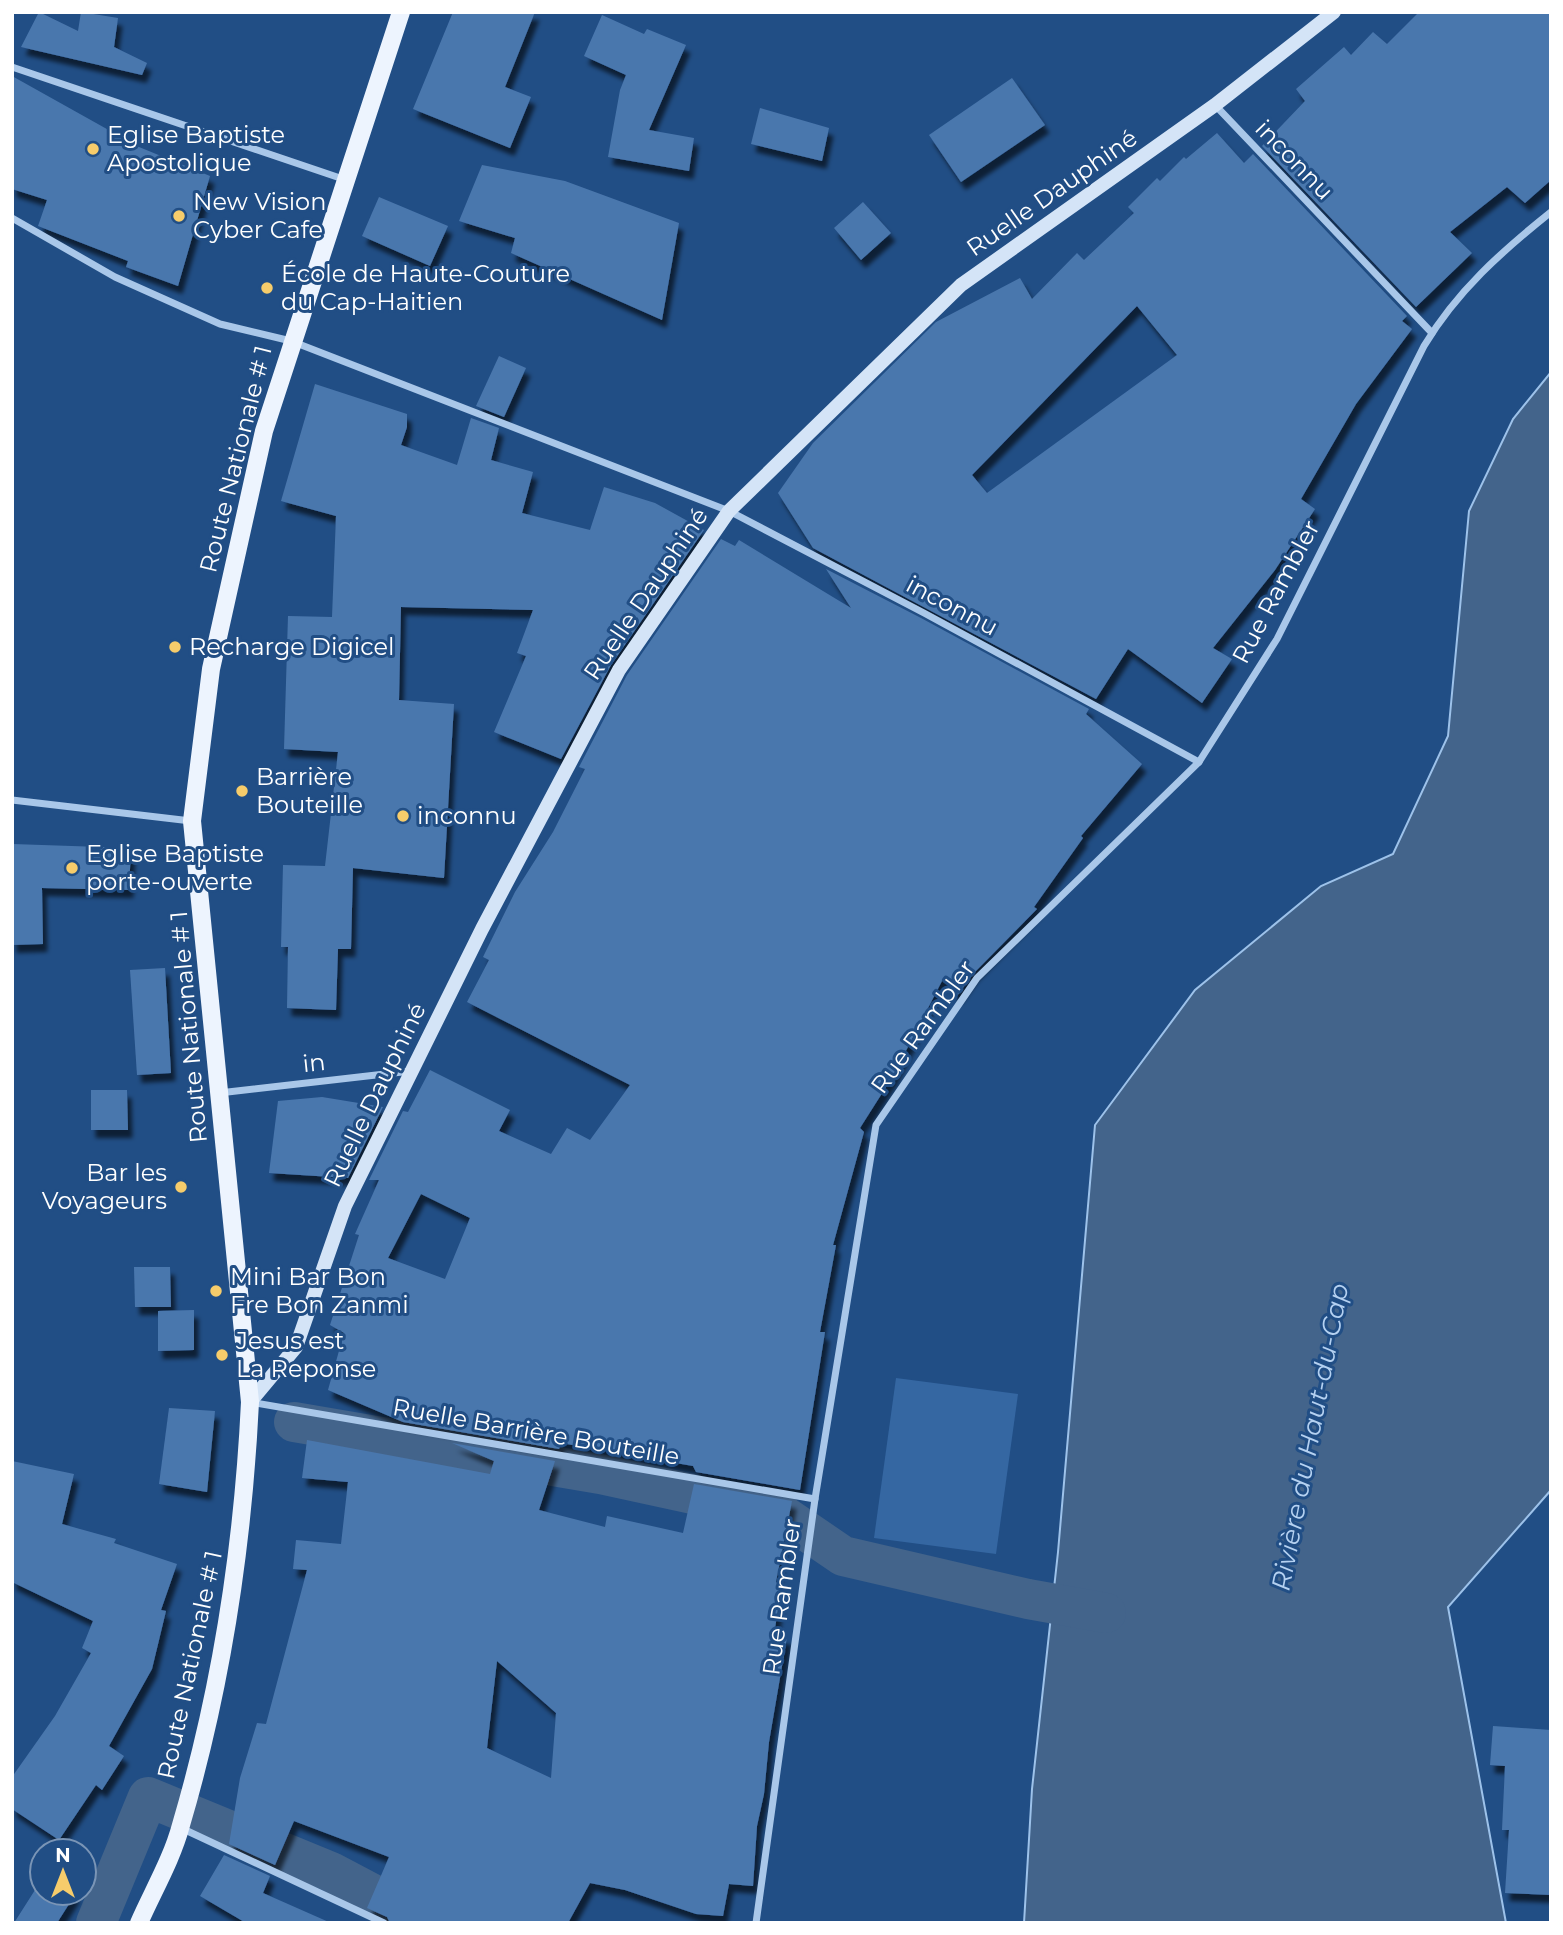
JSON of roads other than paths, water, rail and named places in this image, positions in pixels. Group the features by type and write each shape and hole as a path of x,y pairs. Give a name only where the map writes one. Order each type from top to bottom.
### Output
{"main road":[{"name":"Route Nationale # 1","path":"139,1923 181,1828 223,1651 237,1573 245,1498 250,1402 192,821 211,669 264,431 291,341 401,12"}],"street":[{"name":"Ruelle Dauphiné","path":"250,1402 296,1347 345,1206 482,929 619,670 729,511 961,285 1215,105 1334,12"},
{"path":"12,67 346,180"},
{"name":"inconnu","path":"1215,105 1432,332"},
{"name":"Rue Rambler","path":"756,1923 815,1499 876,1125 977,978 1199,762 1277,639 1445,311 1497,254 1551,212"},
{"name":"inconnu","path":"12,218 115,277 220,324 291,341 729,511 1199,762"},
{"path":"12,800 192,821"},
{"name":"in","path":"219,1093 412,1071"},
{"name":"Ruelle Barrière Bouteille","path":"250,1402 815,1499"},
{"path":"181,1828 384,1923"}],"water":[{"name":"Rivière du Haut-du-Cap","path":"1551,372 1551,1490 1448,1607 1506,1923 1024,1923 1032,1789 1058,1552 1095,1125 1195,990 1321,886 1393,854 1448,736 1469,511 1513,419"}],"waterway":[{"path":"294,1422 600,1474 780,1513 843,1556 1028,1599 1106,1613"},
{"path":"96,1923 148,1797 331,1872 420,1919"}],"place":[{"name":"Eglise Baptiste Apostolique","path":"93,149"},
{"name":"New Vision Cyber Cafe","path":"179,216"},
{"name":"École de Haute-Couture du Cap-Haitien","path":"267,288"},
{"name":"Recharge Digicel","path":"175,647"},
{"name":"Barrière Bouteille","path":"242,791"},
{"name":"inconnu","path":"403,816"},
{"name":"Eglise Baptiste porte-ouverte","path":"72,868"},
{"name":"Bar les Voyageurs","path":"181,1187"},
{"name":"Mini Bar Bon Fre Bon Zanmi","path":"216,1291"},
{"name":"Jesus est La Reponse","path":"222,1355"}]}
